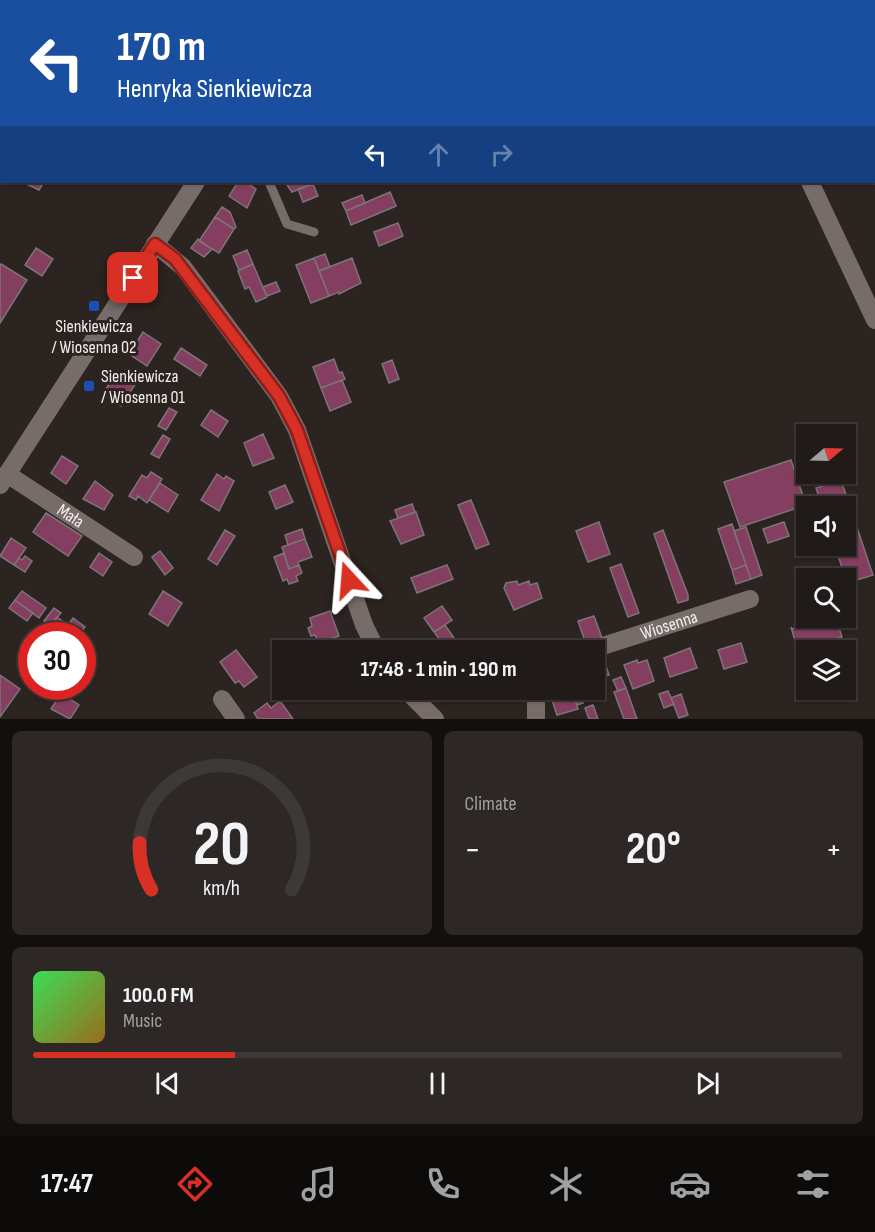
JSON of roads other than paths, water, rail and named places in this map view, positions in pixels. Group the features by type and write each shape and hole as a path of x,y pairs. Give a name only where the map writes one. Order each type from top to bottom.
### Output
{"street":[{"path":"3,480 195,183"},
{"path":"810,183 864,292 875,320"},
{"path":"155,244 183,267 279,396 297,430 364,625 372,640"},
{"name":"Mała","path":"3,480 134,557"},
{"name":"Wiosenna","path":"605,645 750,598"},
{"path":"222,699 236,719"},
{"path":"416,700 435,719"},
{"path":"536,700 536,719"}],"lane":[{"path":"269,183 287,224 314,232"}],"place":[{"name":"Sienkiewicza / Wiosenna 02","path":"94,306"},
{"name":"Sienkiewicza / Wiosenna 01","path":"89,386"}]}
